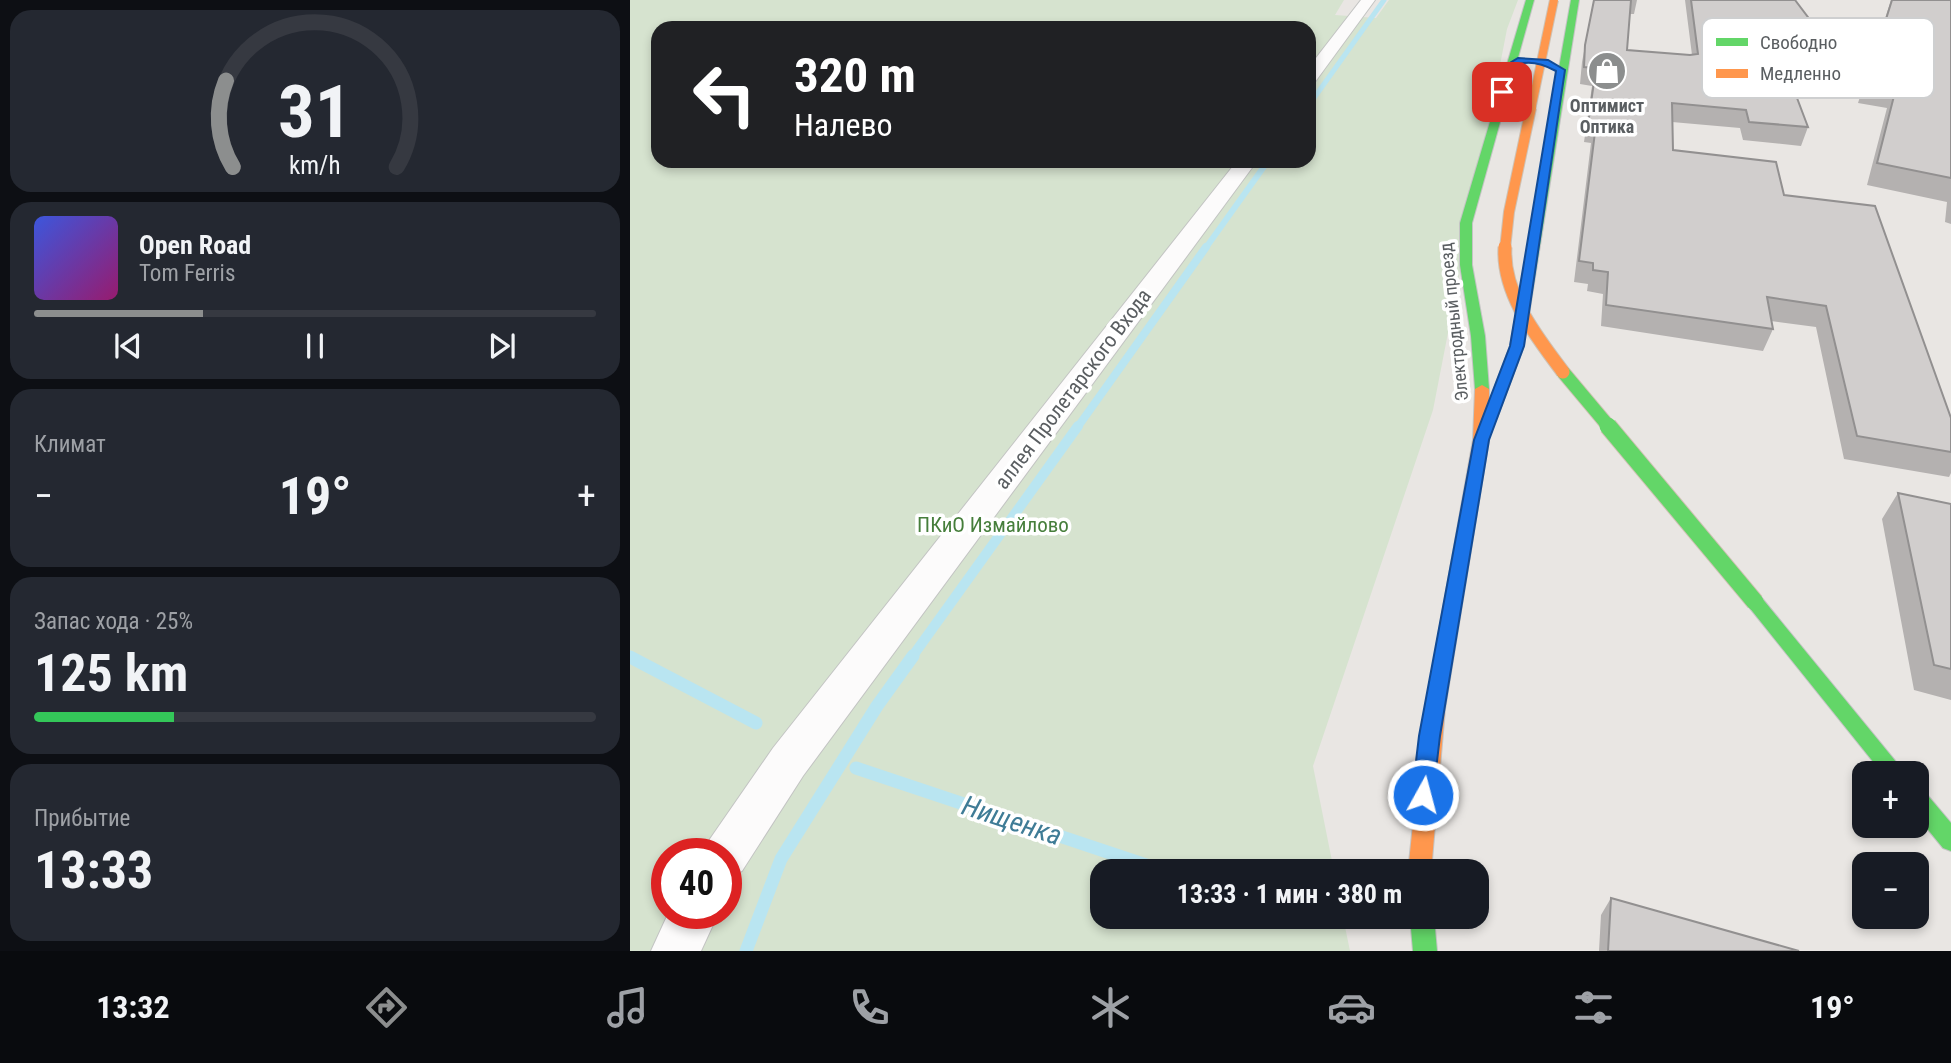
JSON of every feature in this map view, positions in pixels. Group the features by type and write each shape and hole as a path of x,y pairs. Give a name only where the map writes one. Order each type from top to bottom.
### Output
{"street":[{"path":"1316,69 1368,0"},
{"name":"Электродный проезд","path":"1420,859 1430,736 1481,440 1483,396 1478,337 1463,242 1509,66 1530,0"},
{"path":"1553,0 1508,212 1508,275 1529,326 1551,358 1885,761"},
{"name":"Электродный проезд","path":"1481,440 1517,346 1574,0"},
{"path":"1509,66 1518,60 1526,59 1545,62 1561,70"},
{"name":"аллея Пролетарского Входа","path":"737,838 788,762 1242,168"},
{"path":"1929,814 1951,840"},
{"path":"675,951 686,929"},
{"path":"1423,929 1425,951"}],"green space":[{"name":"ПКиО Измайлово","path":"630,0 1344,0 1335,15 1376,18 1389,0 1518,0 1507,29 1433,410 1313,766 1332,859 1090,859 1090,929 1345,929 1350,951 630,951"}],"building":[{"path":"1594,0 1631,0 1627,50 1690,55 1698,54 1691,0 1795,0 1809,18 1702,18 1702,98 1797,98 1808,127 1749,122 1746,110 1672,103 1673,150 1776,162 1784,195 1875,206 1951,418 1951,452 1857,436 1826,306 1767,297 1773,329 1606,305 1608,272 1593,270 1593,263 1579,261 1596,124 1588,124 1596,68 1584,67 1585,45"},
{"path":"1892,0 1951,0 1951,178 1877,163 1893,98 1934,98 1934,18 1886,18"},
{"path":"1898,493 1951,504 1951,669 1934,665"},
{"path":"1611,898 1799,951 1608,951"}],"waterway":[{"path":"1316,95 1384,0"},
{"path":"1205,249 1263,168"},
{"path":"1077,428 1206,247"},
{"path":"912,657 1078,426"},
{"path":"746,951 781,859 877,706 913,656"},
{"name":"Нищенка","path":"630,657 756,723"},
{"name":"Нищенка","path":"856,768 1128,859"}],"traffic: fast":[{"path":"1482,389 1478,336 1466,265 1466,223 1530,0"},
{"path":"1490,418 1517,346 1575,0"},
{"path":"1563,372 1755,602"},
{"path":"1755,602 1885,761"},
{"path":"1929,814 1951,840"},
{"path":"1423,929 1425,951"}],"traffic: slow":[{"path":"1554,0 1509,212 1505,252 1508,275 1529,326 1563,372"},
{"path":"1420,859 1435,709 1481,440 1482,389"}],"place":[{"name":"Оптимист Оптика","path":"1607,71"}],"route":[{"path":"1423,795 1430,736 1481,440 1517,346 1561,70 1545,62 1518,60 1509,66 1502,92"}]}
